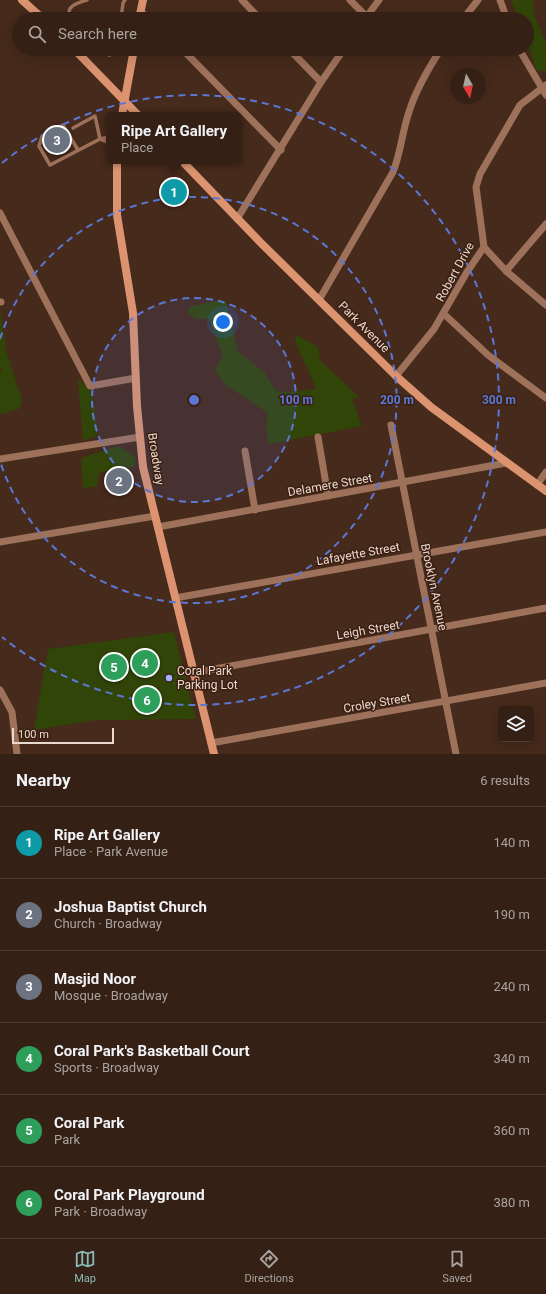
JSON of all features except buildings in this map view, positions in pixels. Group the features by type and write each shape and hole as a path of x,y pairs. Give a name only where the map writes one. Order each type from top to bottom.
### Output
{"main road":[{"path":"22,0 35,12"},
{"path":"140,12 141,0"},
{"path":"81,56 135,112"},
{"path":"123,112 133,56"},
{"name":"Broadway","path":"117,164 117,215 131,296 143,467 174,598 214,754"},
{"name":"Park Avenue","path":"185,164 237,219 396,376 431,408 546,491"}],"street":[{"path":"242,0 253,12"},
{"path":"350,0 361,12"},
{"path":"370,12 379,0"},
{"path":"469,12 478,0"},
{"path":"500,0 504,12"},
{"path":"189,56 281,150"},
{"path":"296,56 321,82"},
{"path":"237,219 281,150 321,82 339,56"},
{"path":"319,300 392,172 399,156 408,113 427,70 436,56"},
{"path":"524,56 544,87 546,95"},
{"name":"Robert Drive","path":"396,376 444,314 467,272 484,248 476,187 480,174 514,113 520,105 544,87"},
{"path":"0,214 90,386 136,378"},
{"path":"506,271 546,224"},
{"path":"484,248 506,271 546,305"},
{"path":"444,314 488,355 546,398"},
{"name":"Brooklyn Avenue","path":"391,425 456,754"},
{"path":"0,459 140,437"},
{"path":"318,437 328,496"},
{"path":"245,451 255,510"},
{"name":"Delamere Street","path":"158,527 506,463"},
{"path":"537,484 546,472"},
{"path":"0,542 155,516"},
{"name":"Lafayette Street","path":"174,598 546,532"},
{"name":"Leigh Street","path":"193,673 546,608"},
{"name":"Croley Street","path":"211,743 546,683"},
{"path":"0,690 12,712 16,735 17,754"}],"lane":[{"path":"69,12 73,4 87,0"},
{"path":"122,12 125,0"},
{"path":"73,128 95,116 100,139"},
{"path":"78,150 63,125 42,136 39,146 50,165 106,137"},
{"path":"100,139 106,142"}],"green space":[{"path":"511,0 533,0 534,12 515,12"},
{"path":"534,15 546,43 546,71 537,71 531,56 534,56"},
{"path":"221,300 226,302 238,352 264,372 276,391 290,392 316,389 295,340 297,335 318,347 320,360 359,397 352,399 362,426 269,444 266,429 268,413 226,385 215,371 223,356 209,319 195,319 188,312 191,306"},
{"path":"0,307 6,351 22,400 19,409 0,414 0,371 2,371 0,365"},
{"path":"78,379 92,392 98,435 83,441"},
{"path":"118,446 133,456 136,461 133,467 100,472 97,486 83,489 81,458"},
{"path":"174,632 196,719 97,720 34,730 48,649"}],"place":[{"name":"Masjid Noor","path":"57,140"},
{"name":"Ripe Art Gallery","path":"174,192"},
{"name":"Joshua Baptist Church","path":"119,481"},
{"name":"Coral Park's Basketball Court","path":"145,663"},
{"name":"Coral Park","path":"114,667"},
{"name":"Coral Park Parking Lot","path":"169,678"},
{"name":"Coral Park Playground","path":"147,700"}]}
